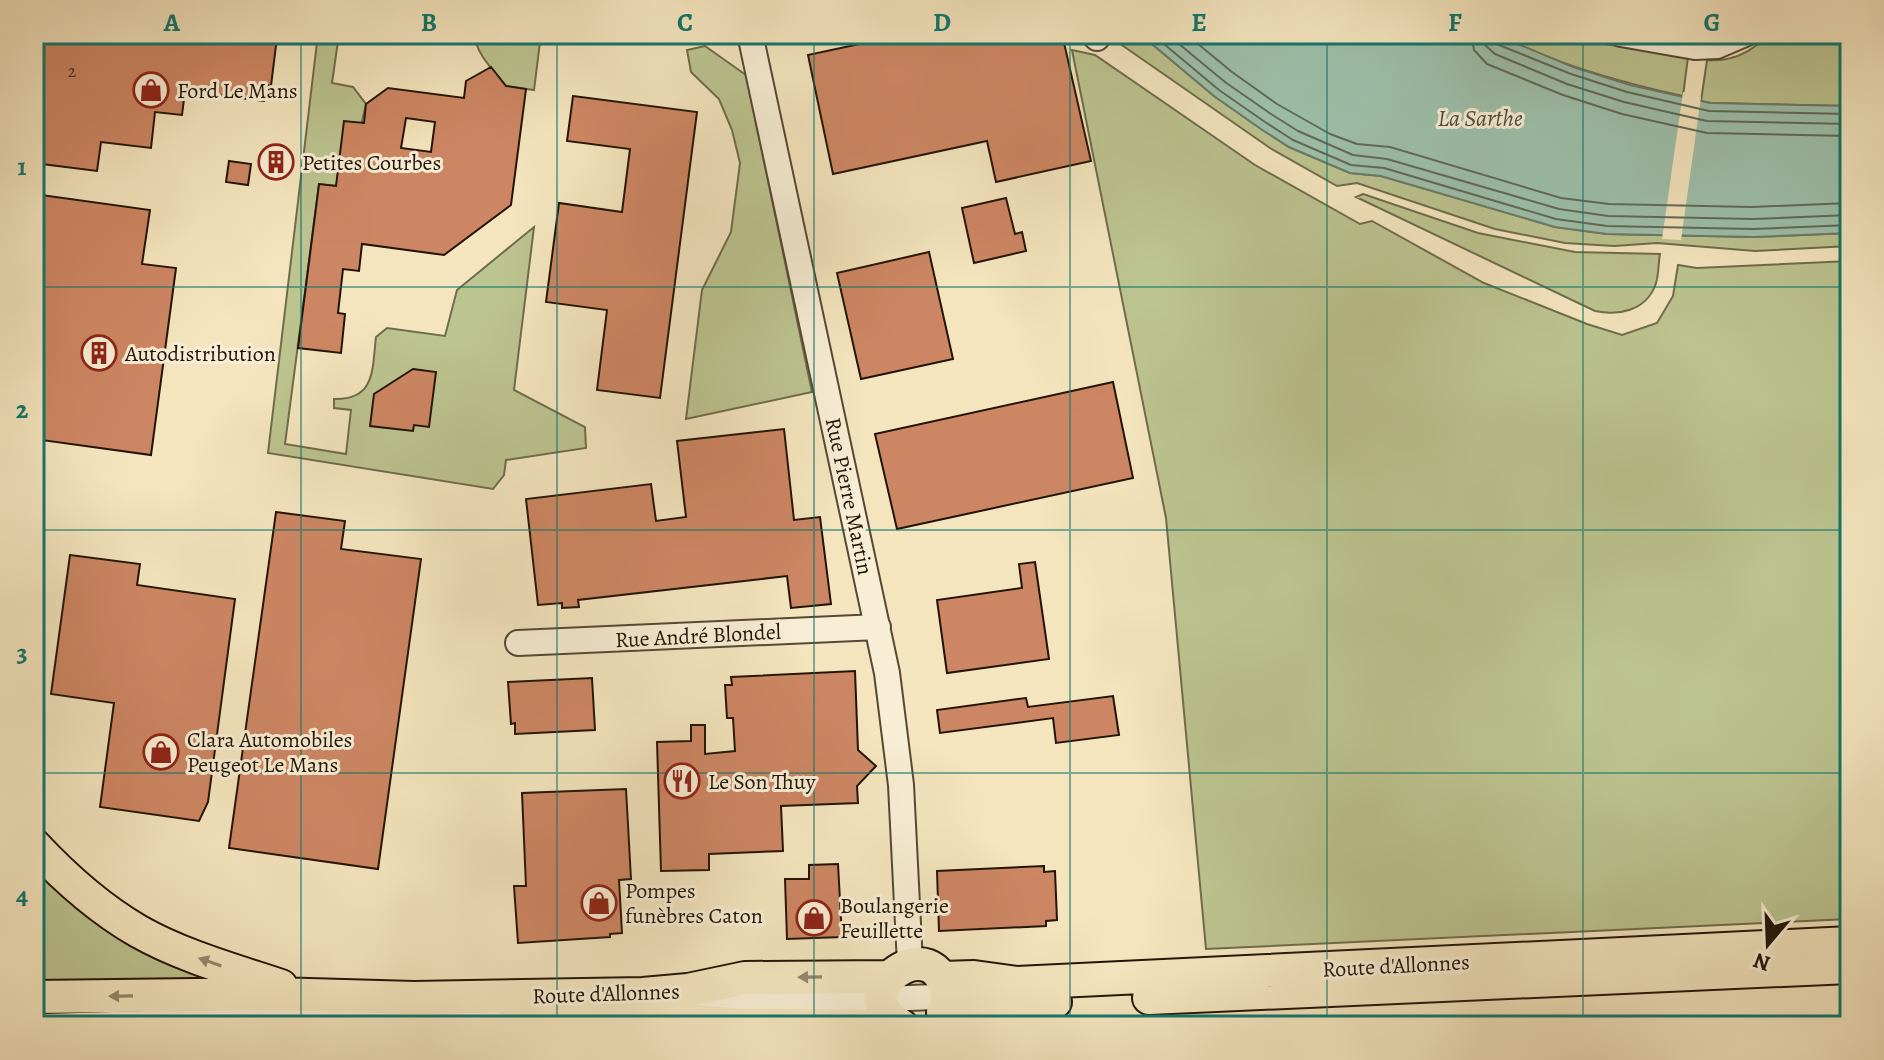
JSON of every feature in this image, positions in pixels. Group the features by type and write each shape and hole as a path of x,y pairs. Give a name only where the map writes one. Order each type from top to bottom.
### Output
{"main road":[{"path":"34,845 79,888 137,931 198,958 286,987 339,996"},
{"name":"Route d'Allonnes","path":"939,1003 974,977 1017,983 1850,943"},
{"name":"Route d'Allonnes","path":"509,1026 679,1020 747,1025 894,992 928,967 939,1003"},
{"name":"Route d'Allonnes","path":"939,1003 975,1011 1021,1003 1850,967"},
{"name":"Route d'Allonnes","path":"34,997 258,994 414,998 643,994 688,990 745,978 894,992"},
{"path":"894,992 889,1016 902,1026"},
{"path":"34,997 44,1026"}],"street":[{"name":"Rue Pierre Martin","path":"750,34 878,627 897,742 894,992"},
{"path":"1621,34 1695,47 1717,46 1745,34"},
{"name":"Rue André Blondel","path":"518,643 878,627"},
{"path":"44,1026 894,992 939,1003 1850,956"}],"shaded area":[{"path":"318,34 339,34 332,83 353,87 366,104 347,187 319,184 285,444 346,454 351,410 334,408 334,399 348,398 365,388 372,371 376,337 387,328 445,336 457,290 534,227 514,390 585,427 586,448 506,460 504,475 493,489 268,453"},
{"path":"475,34 541,34 534,90 506,86 481,55"},
{"path":"1106,34 1140,34 1214,96 1261,129 1289,147 1350,173 1381,176 1555,227 1607,234 1753,237 1850,233 1850,246 1755,251 1657,243 1614,246 1565,243 1495,229 1357,183 1337,186 1270,148"},
{"path":"1494,34 1590,34 1605,44 1688,57 1683,96 1587,71"},
{"path":"1766,34 1850,34 1850,106 1701,101 1707,60 1740,55 1755,46"},
{"path":"705,46 746,75 812,392 686,419 702,290 731,232 740,163 732,130 719,99 691,72 687,50"},
{"path":"1072,50 1095,55 1255,165 1360,224 1372,221 1484,283 1622,335 1657,323 1673,296 1678,265 1697,268 1850,261 1850,919 1206,949 1166,518"},
{"path":"1363,194 1478,233 1575,252 1660,254 1656,282 1645,301 1630,310 1613,313 1595,311 1356,197"},
{"path":"34,845 79,888 286,987 42,1026 34,998"}],"water":[{"name":"La Sarthe","path":"1140,34 1494,34 1573,67 1630,85 1710,103 1850,106 1850,233 1753,237 1607,234 1555,227 1381,176 1350,173 1289,147 1261,129 1214,96"}],"pier":[{"path":"1683,92 1701,97 1681,240 1662,239"}],"building":[{"path":"45,34 254,34 277,37 271,86 267,85 264,101 185,91 182,115 155,112 151,148 101,142 97,171 34,163 34,110"},
{"path":"906,34 1062,34 1091,161 996,182 987,141 833,174 808,55"},
{"path":"491,67 506,86 526,89 511,205 444,255 362,244 359,271 343,269 338,313 345,314 341,353 298,348 319,184 336,186 344,121 364,123 366,104 388,88 464,98 466,81","holes":["406,118 435,122 431,152 401,148"]},
{"path":"573,96 697,112 660,398 597,390 607,310 546,302 559,203 622,212 630,149 567,141"},
{"path":"229,161 251,164 248,185 226,182"},
{"name":"Autodistribution","path":"34,194 150,210 142,264 176,268 151,455 34,439"},
{"path":"1006,198 1015,234 1022,232 1026,251 974,263 962,208"},
{"path":"929,252 953,359 861,379 837,273"},
{"path":"413,369 436,372 429,427 414,425 413,431 370,426 374,394"},
{"path":"1113,382 1133,478 897,529 875,434"},
{"path":"784,429 794,520 820,517 831,604 791,608 787,576 578,600 579,607 562,608 562,603 538,605 526,499 651,484 656,521 686,517 677,441"},
{"path":"276,512 345,521 341,549 421,559 378,869 229,848"},
{"name":"Clara Automobiles Peugeot Le Mans","path":"70,555 140,564 137,585 235,599 208,802 199,821 100,807 114,703 51,694"},
{"path":"1035,562 1049,659 947,673 937,600 1022,588 1019,564"},
{"path":"855,671 858,750 876,766 857,786 858,803 781,806 783,851 709,854 709,870 661,871 657,742 691,741 691,725 705,725 705,754 735,751 733,718 727,718 725,685 732,685 731,677"},
{"path":"592,678 595,730 515,734 515,723 511,724 508,682"},
{"path":"1113,696 1119,735 1056,743 1053,718 940,733 937,710 1026,698 1028,707"},
{"path":"626,789 631,879 619,880 622,933 610,934 610,937 518,943 514,886 526,886 522,793"},
{"name":"Boulangerie Feuillette","path":"838,864 842,937 787,939 785,879 809,879 809,865"},
{"path":"1044,866 1044,872 1055,871 1057,920 1046,921 1046,926 939,931 937,871"}],"place":[{"name":"Ford Le Mans","path":"151,90"},
{"name":"Petites Courbes","path":"276,162"},
{"name":"Autodistribution","path":"99,353"},
{"name":"Clara Automobiles Peugeot Le Mans","path":"161,752"},
{"name":"Le Son Thuy","path":"682,781"},
{"name":"Pompes funèbres Caton","path":"599,903"},
{"name":"Boulangerie Feuillette","path":"814,918"}]}
